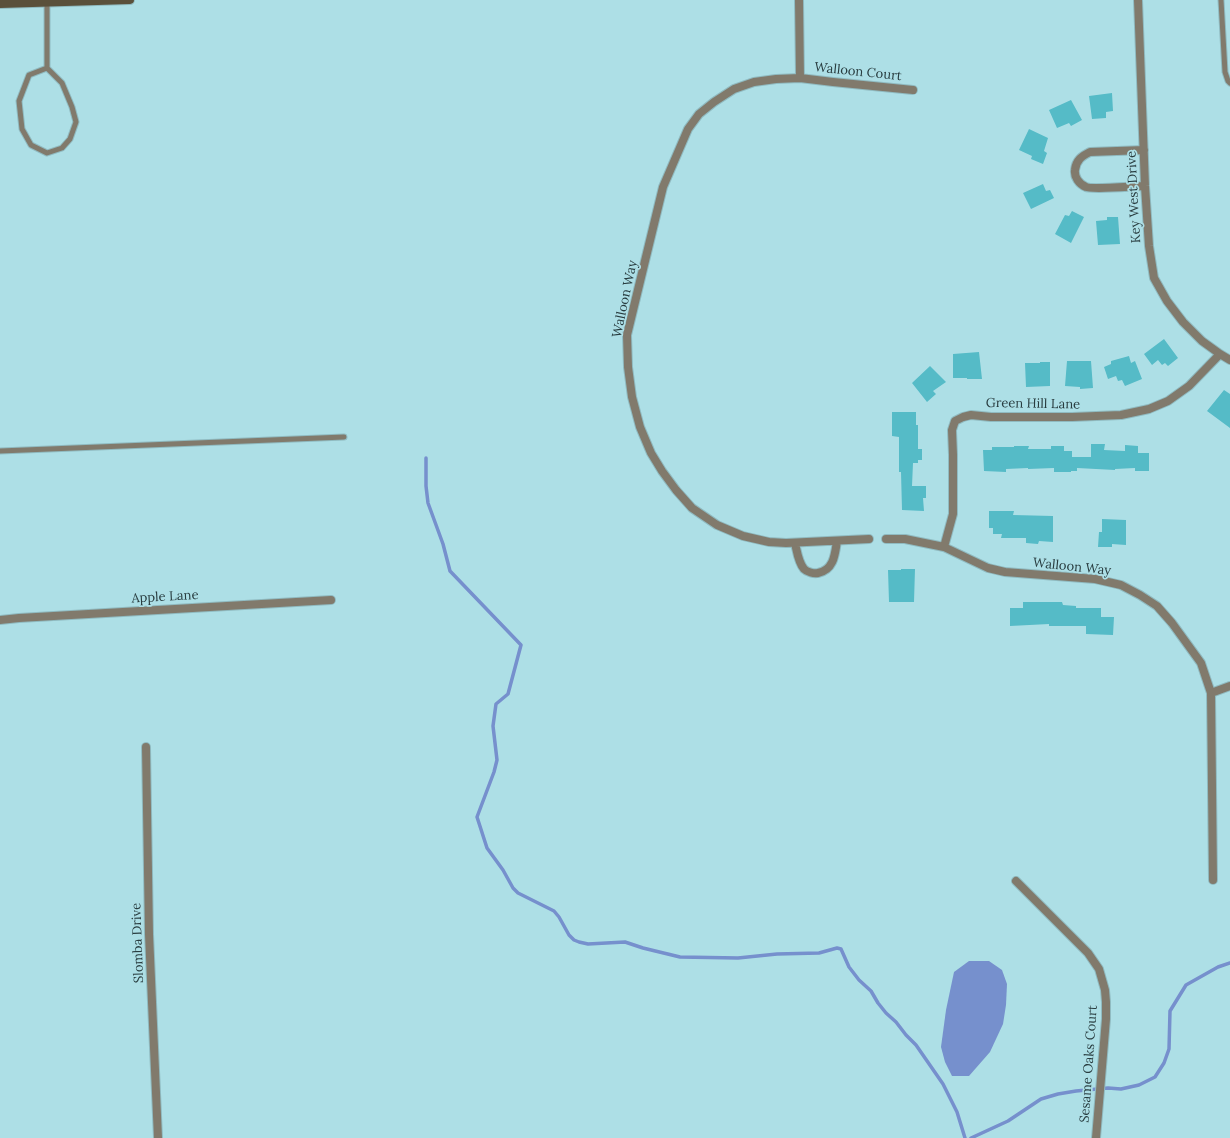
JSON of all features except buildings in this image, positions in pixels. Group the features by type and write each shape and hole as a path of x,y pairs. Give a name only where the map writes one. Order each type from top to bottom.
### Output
{"main road":[{"path":"0,4 130,0"}],"street":[{"path":"799,0 800,78"},
{"name":"Key West Drive","path":"1138,0 1145,186 1149,246 1154,278 1167,301 1183,322 1202,341 1230,360"},
{"name":"Walloon Court","path":"800,78 913,90"},
{"name":"Walloon Way","path":"800,78 754,82 734,89 699,114 688,129 663,186 627,335 628,368 632,397 640,427 651,453 662,472 692,508 717,525 743,536 768,542 795,543 869,539"},
{"path":"1144,150 1090,152 1082,155 1077,162 1075,171 1078,181 1087,188 1145,186"},
{"name":"Green Hill Lane","path":"944,547 953,514 954,455 952,430 955,421 971,415 991,417 1072,417 1121,415 1149,409 1168,401 1189,386 1220,354"},
{"name":"Walloon Way","path":"886,539 905,539 944,547 988,568 1005,572 1095,578 1121,585 1157,606 1172,623 1201,663 1211,693 1213,880"},
{"path":"795,543 800,562 805,570 815,574 824,572 830,566 835,556 837,541"},
{"name":"Apple Lane","path":"0,620 27,617 332,600"},
{"path":"1211,693 1230,686"},
{"name":"Slomba Drive","path":"146,747 149,934 158,1138"},
{"name":"Sesame Oaks Court","path":"1016,881 1095,961 1102,980 1105,990 1106,1019 1096,1138"}],"lane":[{"path":"1221,0 1225,72 1230,83"},
{"path":"47,3 47,68 62,83 72,107 76,122 70,139 62,148 47,153 31,145 22,128 20,101 29,76 47,68"},
{"path":"0,451 344,436"}],"water":[{"path":"969,961 989,961 1002,970 1007,984 1006,1005 1003,1024 990,1052 969,1076 952,1076 945,1062 941,1047 946,1010 954,972"}],"waterway":[{"path":"426,458 426,486 428,503 443,544 450,571 521,645 508,694 496,704 493,726 497,760 477,817 487,848 503,870 513,888 518,893 554,911 569,935 574,940 588,944 625,942 680,957 738,958 777,954 819,953 837,948 841,949 849,967 859,980 871,991 886,1013 916,1045 943,1084 957,1112 965,1138"},
{"path":"971,1138 1008,1121 1041,1099 1076,1091 1108,1088 1121,1089 1139,1085 1155,1077 1164,1063 1169,1049 1170,1011 1186,985 1218,967 1230,963"}]}
